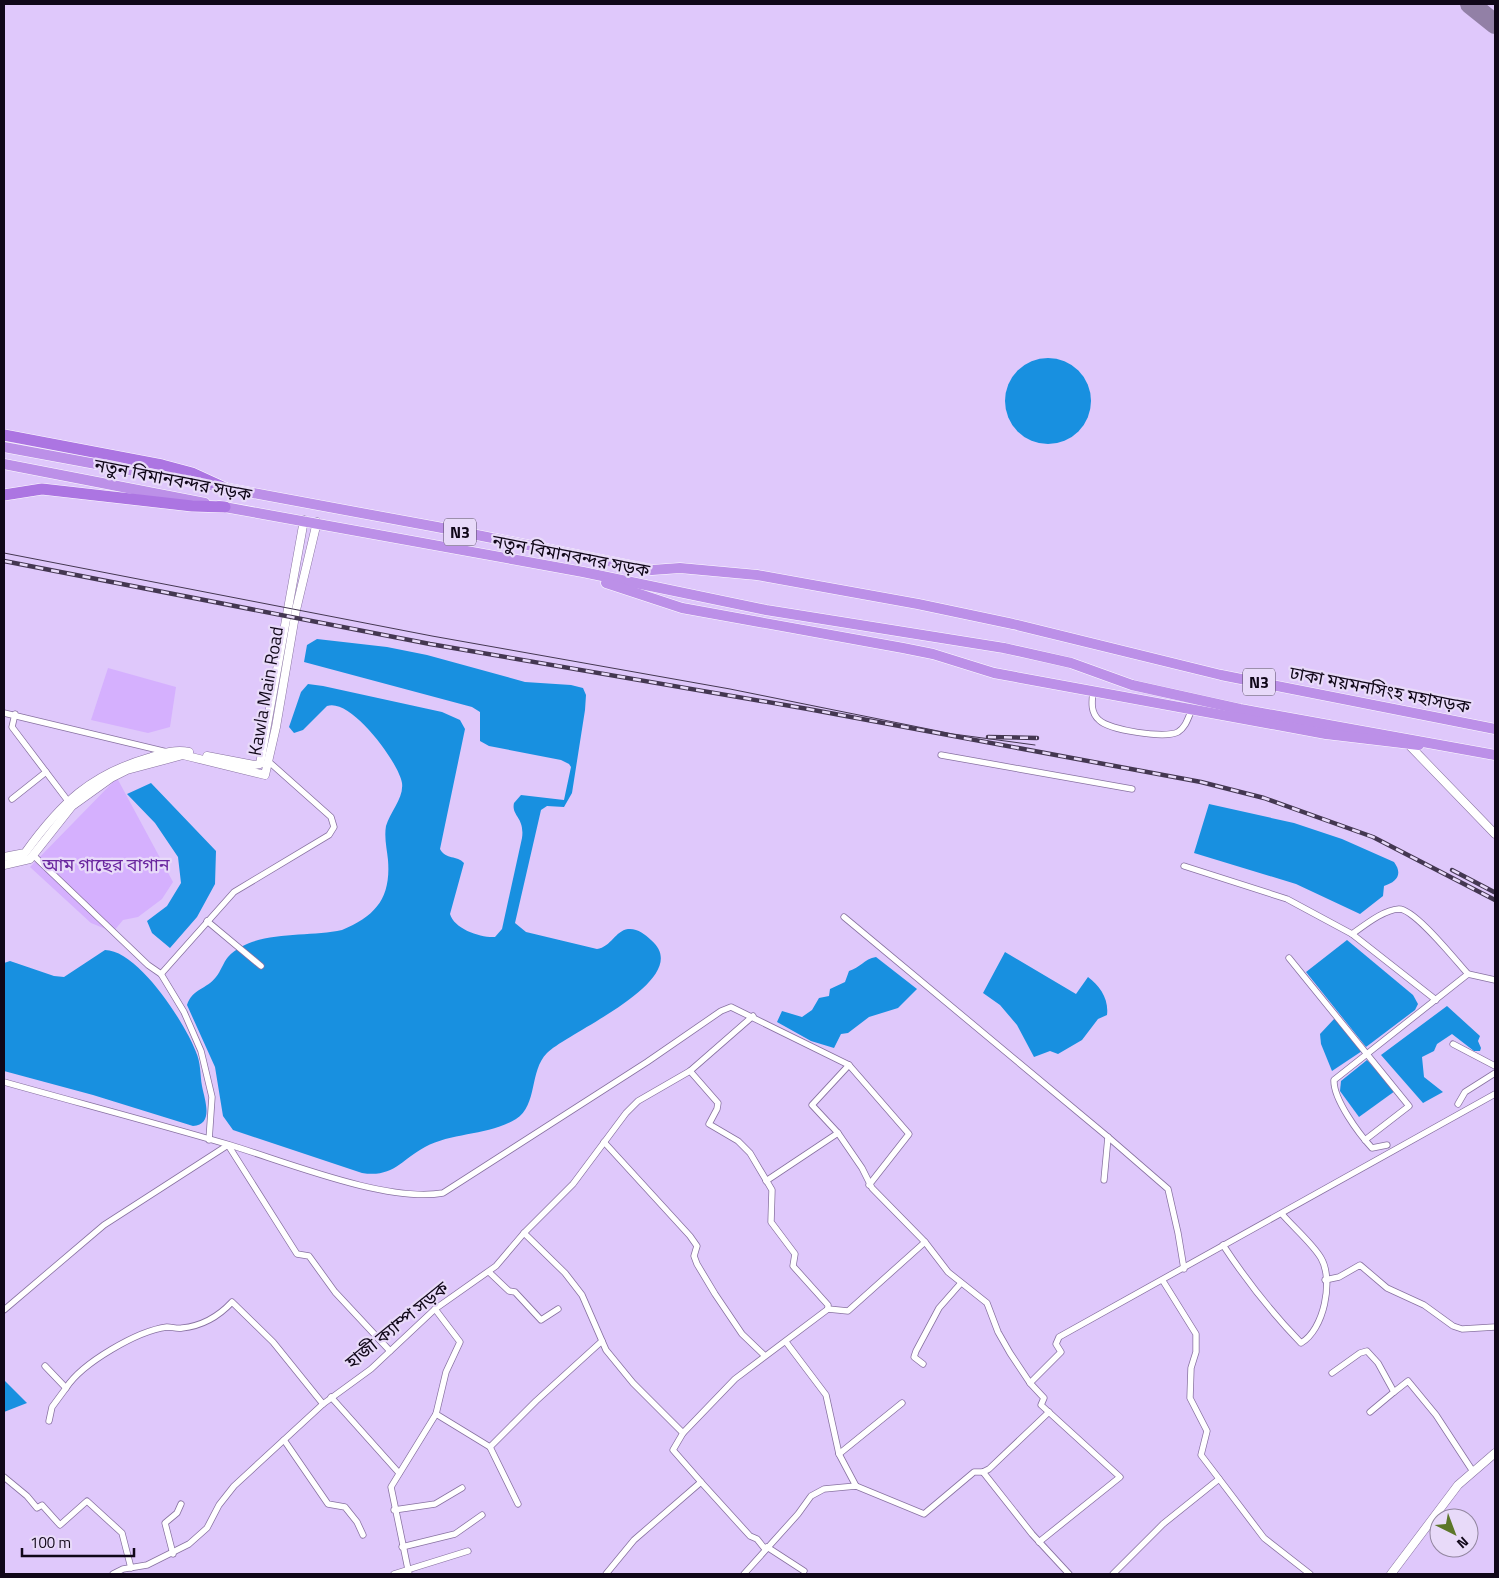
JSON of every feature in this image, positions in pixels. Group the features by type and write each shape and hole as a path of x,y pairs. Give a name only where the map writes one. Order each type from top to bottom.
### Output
{"highway":[{"path":"4,435 162,465 192,473 227,489"},
{"name":"নতুন বিমানবন্দর সড়ক","path":"4,447 437,527 652,570 680,568 757,575 918,604 1025,628"},
{"name":"নতুন বিমানবন্দর সড়ক","path":"4,464 225,507 317,522 748,606 1032,654 1072,663 1132,685 1240,709 1437,744"},
{"path":"4,495 42,489 63,490 184,505 225,507"},
{"name":"নতুন বিমানবন্দর সড়ক","path":"606,583 682,608 832,633 933,654 994,673 1326,734 1409,746 1437,744"},
{"name":"ঢাকা ময়মনসিংহ মহাসড়ক","path":"1025,628 1221,674 1495,729"},
{"name":"N3","path":"1437,744 1495,755"}],"street":[{"name":"Kawla Main Road","path":"4,857 25,853 68,800 108,773 124,765 180,750 254,765 260,764 304,520"},
{"name":"Kawla Main Road","path":"33,855 72,806 111,778 127,770 183,755 265,775 276,727 296,610 317,522"},
{"path":"1093,691 1092,709 1098,720 1111,728 1163,735 1176,733 1184,727 1192,709"},
{"path":"4,713 15,714 169,752"},
{"path":"15,714 12,727 68,800"},
{"path":"1409,746 1495,834"},
{"path":"941,755 1132,789"},
{"path":"161,974 234,892 329,835 334,827 330,817 268,761"},
{"path":"12,799 46,772"},
{"path":"4,865 30,859 33,855 148,965 161,974 184,1012 202,1051 212,1096 209,1140"},
{"path":"1184,866 1304,906 1352,934 1436,1000"},
{"path":"1352,934 1389,911 1401,909 1414,916 1468,974 1494,980"},
{"path":"844,917 1108,1137 1168,1190 1184,1269"},
{"path":"207,921 261,966"},
{"path":"1289,958 1368,1052 1409,1106 1364,1140"},
{"path":"1387,1145 1372,1148 1364,1140 1338,1099 1334,1088 1334,1080 1468,974"},
{"path":"4,1082 228,1145 329,1176 403,1195 429,1195 443,1193 647,1062 721,1011 731,1007 753,1016 849,1066 909,1134 869,1185"},
{"name":"হাজী ক্যাম্প সড়ক","path":"113,1574 148,1565 190,1544 207,1528 219,1505 234,1486 323,1404 371,1369 435,1309 490,1273 524,1233 573,1184 638,1101 690,1071 753,1016"},
{"path":"1453,1044 1495,1066"},
{"path":"849,1066 812,1105 838,1133 862,1168 869,1185 924,1242 948,1272 986,1303 998,1332 1030,1383 1044,1398 1041,1405 1120,1477 1038,1542"},
{"path":"690,1071 718,1103 709,1124 738,1141 750,1153 773,1193 771,1222 795,1254 793,1266 828,1306 828,1309"},
{"path":"1458,1104 1465,1092 1495,1073"},
{"path":"1030,1383 1061,1352 1056,1344 1059,1338 1495,1094"},
{"path":"766,1181 838,1133"},
{"path":"1104,1180 1108,1137"},
{"path":"604,1142 690,1236 697,1246 694,1256 697,1264 715,1294 742,1334 764,1355"},
{"path":"4,1310 104,1225 228,1145"},
{"path":"228,1145 297,1254 309,1256 335,1292 390,1351"},
{"path":"1223,1245 1246,1278 1285,1327 1301,1343 1307,1340 1321,1318 1325,1307 1325,1280 1321,1258 1282,1214"},
{"path":"524,1233 565,1273 582,1295 606,1350 634,1383 683,1433"},
{"path":"804,1572 766,1548 758,1539 750,1536 673,1450 683,1433 735,1379 764,1355 786,1342 828,1309 848,1311 924,1242"},
{"path":"1325,1280 1332,1280 1360,1266 1387,1288 1424,1305 1453,1326 1462,1329 1495,1328"},
{"path":"490,1273 509,1291 515,1292 541,1320 558,1309"},
{"path":"1162,1281 1196,1334 1196,1352 1191,1368 1190,1398 1207,1431 1201,1455 1264,1538 1310,1574"},
{"path":"923,1364 914,1357 916,1351 939,1308 961,1284"},
{"path":"49,1421 52,1407 66,1388 78,1373 99,1357 114,1348 167,1327 180,1328 201,1325 224,1311 232,1302 273,1342 323,1404"},
{"path":"408,1571 391,1488 436,1414 446,1372 460,1342 435,1309"},
{"path":"490,1447 560,1378 602,1341"},
{"path":"786,1342 826,1395 838,1454 856,1486"},
{"path":"1332,1373 1360,1353 1367,1351 1378,1363 1394,1392"},
{"path":"45,1366 66,1388"},
{"path":"1370,1412 1408,1381 1436,1415 1472,1470"},
{"path":"331,1397 399,1473"},
{"path":"838,1454 902,1403"},
{"path":"744,1574 798,1514 811,1496 824,1489 856,1486 924,1514 974,1472 983,1472 1037,1425 1049,1412"},
{"path":"436,1414 490,1447 518,1504"},
{"path":"284,1440 328,1504 345,1507 357,1522 363,1535"},
{"path":"1391,1574 1458,1485 1472,1470 1495,1453"},
{"path":"983,1472 1038,1542 1069,1574"},
{"path":"4,1476 27,1496 37,1508 42,1505 60,1524 88,1501 122,1533 131,1568"},
{"path":"1113,1574 1163,1524 1219,1478"},
{"path":"606,1574 634,1540 701,1482"},
{"path":"394,1510 435,1504 462,1488"},
{"path":"172,1554 165,1523 177,1513 181,1504"},
{"path":"402,1547 455,1534 482,1515"},
{"path":"394,1574 468,1551"}],"green space":[{"path":"108,668 176,687 170,727 148,733 91,720"},
{"name":"আম গাছের বাগান","path":"117,778 173,882 162,899 138,917 123,920 113,932 91,923 30,867"}],"water":[{"path":"1048,358 1064,362 1078,371 1087,385 1091,401 1087,417 1078,431 1064,440 1048,444 1032,440 1018,431 1009,417 1005,401 1009,385 1018,371 1032,362"},
{"path":"317,639 387,647 427,655 525,682 571,685 583,688 586,695 585,710 572,793 564,807 547,806 541,810 515,923 526,932 597,949 602,948 624,930 635,929 651,940 661,955 657,971 644,987 624,1003 547,1053 541,1060 528,1105 516,1119 494,1128 436,1142 417,1152 396,1167 382,1173 362,1173 233,1130 223,1116 215,1067 187,1005 196,992 218,975 228,957 239,948 266,938 342,930 354,925 372,912 384,895 388,873 385,839 386,826 401,794 402,783 399,774 383,747 372,734 348,711 337,706 327,706 303,730 294,733 289,727 301,692 308,684 323,686 442,712 460,720 465,729 440,849 445,855 464,863 450,914 462,928 483,936 495,937 502,929 522,838 522,826 514,811 514,803 521,795 564,800 571,767 561,760 489,746 480,741 480,712 472,707 304,662 307,645"},
{"path":"151,783 216,851 215,884 197,917 170,948 152,933 147,921 167,906 181,883 178,857 155,823 127,794"},
{"path":"1209,804 1294,823 1342,839 1394,862 1398,870 1397,877 1384,886 1383,896 1360,914 1296,884 1194,853"},
{"path":"1347,940 1413,995 1418,1004 1415,1010 1366,1047 1306,972"},
{"path":"105,950 118,953 132,962 159,990 182,1024 199,1060 206,1105 206,1116 200,1124 193,1126 93,1095 4,1071 4,963 10,961 54,976 64,977"},
{"path":"1005,952 1076,994 1088,977 1103,993 1107,1004 1107,1015 1098,1019 1082,1040 1058,1054 1050,1051 1034,1057 1017,1025 1000,1005 983,993"},
{"path":"876,957 917,989 898,1008 869,1017 848,1033 841,1034 834,1048 811,1041 777,1022 782,1011 802,1017 812,1010 819,998 829,996 830,989 845,982 849,971"},
{"path":"1447,1006 1480,1036 1478,1041 1481,1048 1480,1051 1474,1051 1452,1034 1437,1044 1434,1051 1422,1057 1424,1077 1443,1092 1423,1103 1381,1055"},
{"path":"1335,1018 1362,1051 1332,1071 1321,1044 1320,1034"},
{"path":"1367,1060 1395,1091 1359,1117 1340,1091 1341,1081"},
{"path":"4,1380 27,1403 4,1412"}],"taxiway":[{"path":"1470,4 1495,24"}],"tram line":[{"path":"4,553 432,636 730,689 953,734 1035,745"}],"railway":[{"path":"4,561 430,644 808,709 1201,782 1264,798 1373,837 1495,900"},
{"path":"988,737 1037,738"},
{"path":"1452,870 1494,892"}]}
